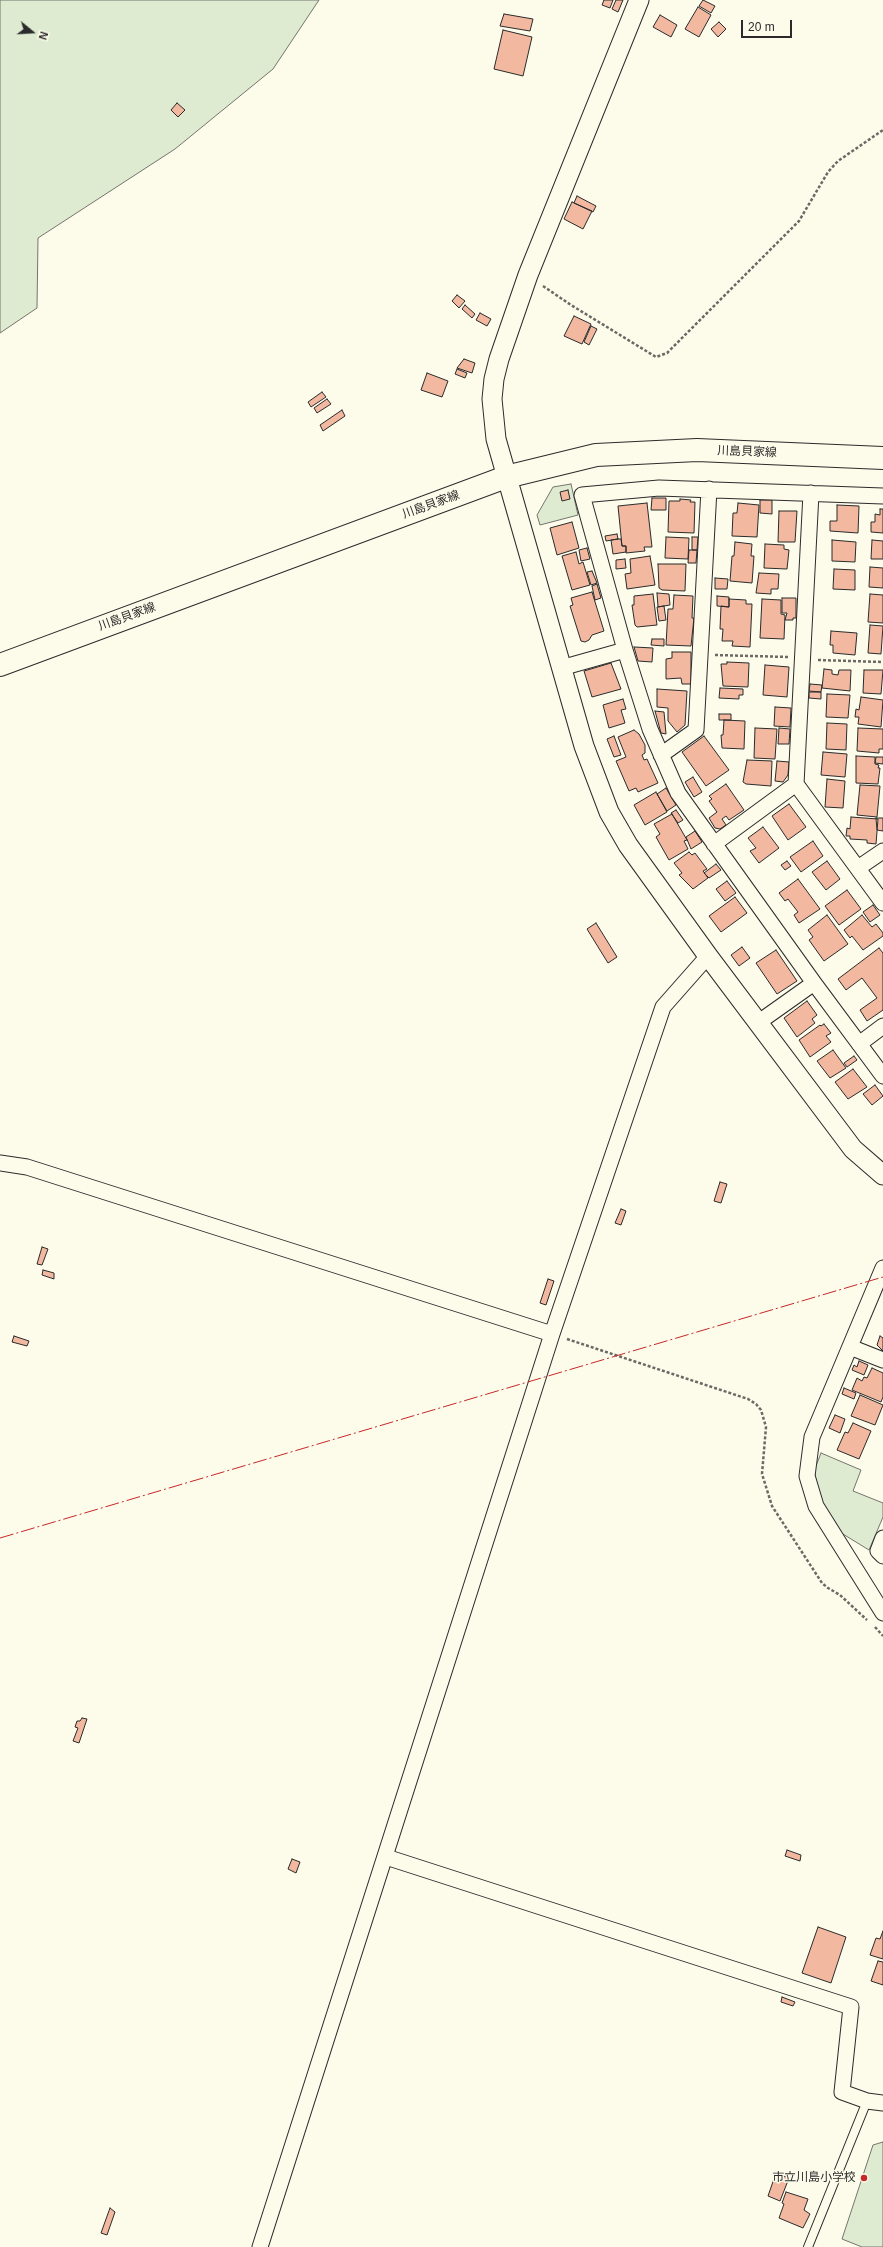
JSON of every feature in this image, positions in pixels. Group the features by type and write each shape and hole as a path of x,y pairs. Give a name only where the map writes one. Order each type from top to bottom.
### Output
{"main road":[{"name":"川島貝家線","path":"0,664 506,476 604,454 697,450 883,458"}],"street":[{"path":"639,0 528,275 499,359 494,379 493,417 496,439 584,746 609,812 628,845 708,956 853,1149 883,1175"},
{"path":"883,496 709,489 642,489 582,495 625,650 661,755 678,793 814,983 883,1076"},
{"path":"661,755 696,730 709,489"},
{"path":"811,493 796,784 883,903"},
{"path":"561,668 625,650"},
{"path":"714,844 796,784"},
{"path":"858,868 883,851"},
{"path":"260,2247 386,1857 552,1334 663,1007 708,956"},
{"path":"759,1022 814,983"},
{"path":"859,1044 883,1026"},
{"path":"0,1162 27,1167 552,1334"},
{"path":"883,1268 812,1437 807,1476 816,1506 883,1613"},
{"path":"850,1347 883,1360"},
{"path":"883,1538 878,1551 883,1556"},
{"path":"386,1857 851,2007 842,2092 867,2101 883,2103"}],"lane":[{"path":"808,2247 814,2237 867,2101"}],"path":[{"path":"528,275 571,305 656,357 667,353 799,221 828,172 838,161 883,130"},
{"path":"700,654 883,662"},
{"path":"552,1334 748,1399 756,1404 761,1410 766,1427 762,1474 772,1506 822,1582 828,1588 840,1595 883,1636"}],"green space":[{"path":"0,0 319,0 273,69 175,149 38,238 37,308 0,333"},
{"path":"571,484 578,515 540,525 537,515 553,487"},
{"path":"821,1453 861,1470 853,1491 883,1503 883,1517 869,1550 838,1531 821,1500 814,1471"},
{"path":"883,2142 883,2247 862,2247 842,2239 873,2145"}],"building":[{"path":"604,0 613,0 610,8 602,5"},
{"path":"616,0 623,0 618,12 612,9"},
{"path":"703,0 715,6 711,13 699,6"},
{"path":"698,7 711,15 699,37 685,29"},
{"path":"504,14 533,19 530,31 500,26"},
{"path":"660,15 677,25 671,37 653,27"},
{"path":"719,22 726,29 718,37 711,29"},
{"path":"503,30 532,37 523,76 494,69"},
{"path":"177,103 185,110 178,117 171,110"},
{"path":"577,196 596,206 593,212 574,203"},
{"path":"572,202 592,211 583,229 564,219"},
{"path":"457,295 465,301 459,308 452,301"},
{"path":"465,305 475,314 472,318 462,309"},
{"path":"480,313 491,319 487,326 476,320"},
{"path":"574,316 591,324 582,344 564,336"},
{"path":"591,326 597,329 589,345 584,342"},
{"path":"464,359 475,363 472,373 457,368"},
{"path":"457,369 467,373 465,378 455,374"},
{"path":"427,373 448,381 442,397 421,390"},
{"path":"322,392 326,397 311,407 308,402"},
{"path":"327,399 331,404 317,413 314,408"},
{"path":"342,410 345,416 323,431 320,425"},
{"path":"568,490 570,499 562,501 560,492"},
{"path":"652,498 666,498 666,510 651,510"},
{"path":"680,499 695,502 694,533 668,532 669,501 680,501"},
{"path":"760,500 772,500 772,514 760,513"},
{"path":"647,503 652,547 644,547 645,551 626,553 626,546 622,546 618,506"},
{"path":"738,503 759,505 757,537 732,536 733,513 737,513"},
{"path":"837,505 859,506 858,533 830,531 830,521 837,521"},
{"path":"880,509 883,509 883,533 871,532 871,522 875,522 875,514 880,515"},
{"path":"779,511 797,511 795,542 778,542"},
{"path":"572,522 579,548 557,555 550,528"},
{"path":"617,534 618,539 606,541 605,536"},
{"path":"666,537 689,538 688,559 665,558"},
{"path":"692,537 698,537 697,550 692,550"},
{"path":"621,539 622,546 626,546 626,552 613,554 611,540"},
{"path":"832,540 856,542 855,562 832,561"},
{"path":"872,540 883,541 883,559 871,559"},
{"path":"735,542 752,544 751,556 754,556 752,583 730,581"},
{"path":"765,544 784,545 784,549 789,550 787,569 764,568"},
{"path":"587,548 590,559 581,561 579,550"},
{"path":"689,550 697,550 696,563 688,563"},
{"path":"576,552 579,564 583,562 590,585 572,590 562,556"},
{"path":"650,556 655,585 627,589 625,574 631,573 630,559"},
{"path":"625,559 626,568 616,569 616,560"},
{"path":"658,564 686,564 685,591 662,590 659,588"},
{"path":"870,567 883,568 883,588 869,587"},
{"path":"834,569 855,570 855,590 833,589"},
{"path":"592,571 597,583 591,585 587,572"},
{"path":"759,573 779,574 778,589 771,589 771,594 756,593"},
{"path":"715,578 728,579 727,589 715,589"},
{"path":"597,584 601,598 595,600 592,586"},
{"path":"592,592 604,631 592,635 589,640 585,642 581,641 570,606 573,605 571,598"},
{"path":"657,593 669,594 670,605 658,607"},
{"path":"653,594 657,625 637,627 635,625 632,605 634,605 634,596"},
{"path":"870,594 883,595 883,623 868,622"},
{"path":"674,595 693,596 692,618 694,618 691,646 666,645 668,609 673,609"},
{"path":"717,596 729,597 729,607 717,606"},
{"path":"782,598 796,598 796,618 793,618 793,620 785,620 787,613 782,613"},
{"path":"729,599 746,600 746,604 752,604 750,647 732,646 733,641 722,641 723,629 720,629 721,606 729,607"},
{"path":"762,599 781,600 781,614 785,615 784,639 760,638"},
{"path":"664,606 666,620 659,621 657,607"},
{"path":"870,625 883,626 881,654 868,653"},
{"path":"831,631 857,633 855,655 833,653 833,645 830,645"},
{"path":"652,639 664,639 664,646 651,645"},
{"path":"634,647 653,648 652,662 638,661"},
{"path":"672,652 691,652 691,684 682,684 681,678 666,679 666,659 672,658"},
{"path":"727,662 749,663 748,687 723,686 721,664 727,664"},
{"path":"611,663 621,689 592,697 584,671"},
{"path":"765,665 789,667 787,697 763,695"},
{"path":"824,669 832,670 832,674 838,675 839,670 851,670 850,691 822,688"},
{"path":"864,670 883,670 881,694 863,693"},
{"path":"810,684 822,685 821,692 809,691"},
{"path":"720,688 743,689 743,695 739,695 739,699 719,698"},
{"path":"657,689 687,691 685,725 677,732 668,721 668,708 657,707"},
{"path":"809,692 821,692 821,699 809,698"},
{"path":"827,694 850,695 848,718 826,717"},
{"path":"861,697 883,700 881,727 858,724 859,717 855,717 856,709 859,710"},
{"path":"623,699 626,709 621,710 625,723 609,728 603,705"},
{"path":"775,707 791,708 790,727 774,726"},
{"path":"655,711 664,712 666,734 661,733"},
{"path":"719,714 731,714 731,720 719,720"},
{"path":"724,720 745,721 744,749 722,748 721,735 723,735"},
{"path":"827,723 847,724 846,750 826,749"},
{"path":"755,728 777,729 775,759 754,758"},
{"path":"779,728 790,729 789,744 778,744"},
{"path":"858,728 883,729 883,749 879,749 879,753 857,751"},
{"path":"634,730 639,734 645,745 645,753 642,755 644,760 647,759 658,783 638,792 636,788 629,791 616,761 626,757 618,737"},
{"path":"614,736 621,755 614,757 607,739"},
{"path":"704,736 729,770 706,786 682,752"},
{"path":"823,752 847,754 845,777 821,775"},
{"path":"856,756 875,757 875,764 879,765 878,768 880,768 878,784 856,783"},
{"path":"876,757 883,757 883,764 875,763"},
{"path":"747,760 772,761 771,786 746,784 743,782"},
{"path":"777,761 789,762 788,775 783,782 775,781"},
{"path":"693,777 702,792 694,797 685,782"},
{"path":"827,779 845,781 843,808 825,807"},
{"path":"726,784 744,810 729,820 726,816 722,819 726,825 720,829 715,828 709,818 717,812 709,801 712,799 709,796"},
{"path":"860,785 880,786 877,817 857,815"},
{"path":"666,788 676,805 667,811 657,794"},
{"path":"656,792 667,812 645,825 634,805"},
{"path":"789,804 806,827 788,840 772,816"},
{"path":"676,810 683,820 678,823 671,813"},
{"path":"672,814 687,840 684,841 688,849 669,860 656,837 660,834 654,824"},
{"path":"851,817 878,819 876,844 867,843 867,840 850,839 850,836 846,836 847,828 850,829"},
{"path":"876,818 883,818 883,831 877,830"},
{"path":"763,827 779,848 759,863 750,851 756,848 748,838"},
{"path":"695,831 702,842 691,849 686,837"},
{"path":"813,841 823,856 801,872 790,857"},
{"path":"689,852 692,855 695,853 707,869 703,871 708,878 693,889 679,875 682,873 674,863"},
{"path":"787,861 791,866 785,870 781,865"},
{"path":"827,861 840,879 826,890 812,872"},
{"path":"716,864 721,870 709,878 704,873"},
{"path":"798,879 820,909 799,923 794,915 798,912 788,899 785,901 779,893"},
{"path":"727,881 736,893 725,901 716,889"},
{"path":"847,890 861,909 839,925 825,906"},
{"path":"735,897 747,913 721,932 709,916"},
{"path":"873,905 880,915 870,922 863,912"},
{"path":"827,915 848,944 824,961 809,940 813,937 808,930"},
{"path":"862,915 872,927 876,924 883,933 883,936 863,950 852,936 850,938 844,930"},
{"path":"596,923 617,957 608,963 587,929"},
{"path":"742,947 750,958 739,966 731,955"},
{"path":"879,948 883,953 883,1010 867,1021 860,1010 877,998 862,978 846,990 838,979"},
{"path":"776,950 797,981 777,994 756,963"},
{"path":"807,1001 817,1015 812,1019 815,1023 797,1037 784,1018"},
{"path":"824,1024 831,1033 826,1036 831,1042 810,1057 799,1040 820,1025 821,1026"},
{"path":"833,1050 846,1068 830,1078 817,1061"},
{"path":"854,1056 857,1060 847,1067 844,1063"},
{"path":"853,1069 867,1087 848,1099 835,1082"},
{"path":"875,1085 883,1096 872,1105 863,1094"},
{"path":"720,1182 727,1184 721,1203 714,1201"},
{"path":"621,1209 626,1211 621,1225 615,1223"},
{"path":"42,1247 48,1249 42,1265 37,1264"},
{"path":"43,1270 54,1273 54,1279 42,1275"},
{"path":"548,1279 554,1281 546,1305 540,1303"},
{"path":"14,1336 29,1341 27,1346 12,1342"},
{"path":"880,1336 883,1338 883,1351 877,1345"},
{"path":"859,1361 868,1365 864,1375 852,1370 854,1365 857,1367"},
{"path":"872,1368 883,1373 883,1397 881,1402 852,1390 857,1378 862,1381 864,1377 867,1378"},
{"path":"844,1388 856,1393 854,1399 842,1394"},
{"path":"860,1395 883,1405 875,1425 851,1416"},
{"path":"835,1415 845,1419 840,1433 829,1428"},
{"path":"853,1423 871,1431 859,1459 837,1450 845,1432 848,1433"},
{"path":"82,1718 87,1719 79,1743 73,1741 78,1728 75,1727 77,1721 80,1721"},
{"path":"787,1850 801,1855 800,1861 785,1856"},
{"path":"292,1859 300,1862 296,1873 288,1869"},
{"path":"818,1927 846,1937 831,1983 802,1973"},
{"path":"883,1931 883,1959 870,1955 876,1938 880,1939"},
{"path":"878,1961 883,1962 883,1985 871,1981"},
{"path":"782,1997 795,2002 793,2006 781,2002"},
{"path":"776,2173 789,2178 780,2201 768,2196"},
{"path":"786,2192 808,2199 804,2210 810,2214 803,2228 779,2218"},
{"path":"110,2208 115,2212 107,2235 101,2233"}],"power":[{"path":"0,1538 883,1277"}],"place":[{"name":"市立川島小学校","path":"864,2178"}]}
